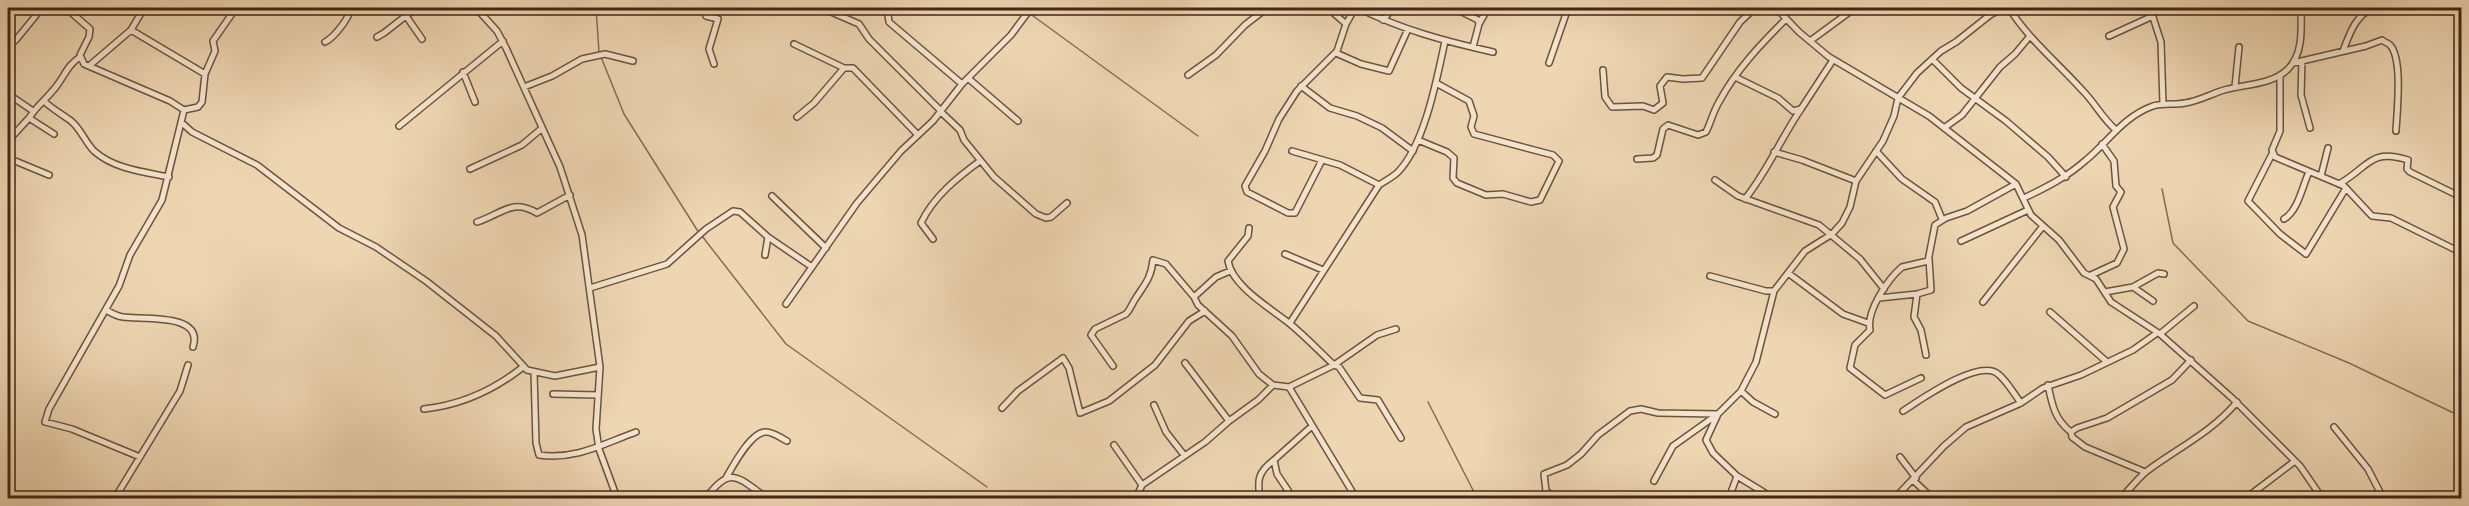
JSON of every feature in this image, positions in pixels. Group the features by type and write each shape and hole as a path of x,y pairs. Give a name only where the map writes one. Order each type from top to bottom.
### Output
{"street":[{"path":"8,43 15,41 42,8"},
{"path":"8,141 60,83 69,64 80,57 89,37 90,29 66,8"},
{"path":"89,66 131,30 144,8"},
{"path":"80,57 84,64 170,101 184,110 198,107 202,102 205,74 215,51 213,41 236,8"},
{"path":"325,42 332,38 350,13 351,8"},
{"path":"376,36 416,8"},
{"path":"479,8 497,31 524,87 570,195 582,235 600,367 596,417 599,449 617,498"},
{"path":"703,8 706,16 717,19 709,49 714,64"},
{"path":"822,8 859,24 869,39 960,130 964,140 999,183 1041,216 1051,217 1067,203"},
{"path":"887,8 889,22 962,84"},
{"path":"786,304 857,202 962,84 1011,35 1031,8"},
{"path":"1188,75 1216,55 1245,25 1267,8"},
{"path":"1328,8 1346,24"},
{"path":"1322,160 1295,213 1288,213 1247,192 1245,186 1265,151 1279,119 1301,86 1336,53 1346,24 1357,8 1383,20 1445,41 1493,52"},
{"path":"1383,20 1393,8"},
{"path":"1454,8 1478,20 1479,24"},
{"path":"1473,47 1479,24 1488,8"},
{"path":"1549,63 1568,8"},
{"path":"1603,70 1605,97 1612,107 1643,106 1654,110 1662,104 1660,86 1668,77 1683,80 1702,78 1740,22 1755,8"},
{"path":"1776,8 1833,60 1944,128 2016,184 2028,210 2059,240 2084,273 2091,276 2116,306 2158,333 2191,360 2295,461 2322,498"},
{"path":"1810,41 1855,8"},
{"path":"1983,8 1989,15"},
{"path":"1654,481 1673,446 1718,414 1741,391 1756,362 1774,291 1805,251 1832,234 1842,223 1850,207 1856,181 1876,151 1894,116 1898,98 1914,76 1932,59 1989,15 2004,8"},
{"path":"2009,8 2030,36 2085,93 2104,119 2116,130"},
{"path":"2151,8 2161,42 2163,104"},
{"path":"2221,11 2241,8"},
{"path":"2024,198 2066,177 2116,130 2145,110 2163,104 2189,102 2280,75 2293,63 2299,48 2301,8"},
{"path":"2343,51 2350,29 2364,12 2373,8"},
{"path":"406,16 422,39"},
{"path":"2109,36 2153,16"},
{"path":"1637,159 1653,158 1657,155 1664,129 1668,125 1676,126 1691,134 1703,134 1735,77 1786,19"},
{"path":"1336,53 1361,64 1389,71 1408,29"},
{"path":"131,30 205,74"},
{"path":"1944,128 1962,115 2000,67 2030,36"},
{"path":"2293,63 2382,40 2391,46 2396,59 2398,95 2396,130"},
{"path":"399,126 502,41"},
{"path":"1290,323 1379,185 1398,172 1413,151 1436,83 1445,41"},
{"path":"794,44 844,68 853,68 918,135"},
{"path":"2235,87 2239,47"},
{"path":"524,87 552,76 582,59 604,54 633,61"},
{"path":"1932,59 1974,99 2006,121 2048,157 2066,177"},
{"path":"1745,199 1756,185 1774,152 1833,60"},
{"path":"2302,61 2301,95 2310,128"},
{"path":"797,117 814,104 844,68"},
{"path":"463,72 475,102"},
{"path":"2280,75 2280,131 2272,154 2248,201 2280,234 2306,254 2346,188"},
{"path":"1735,77 1778,98 1793,111 1801,109"},
{"path":"969,79 1018,121"},
{"path":"1418,140 1454,158 1453,178 1457,183 1486,195 1503,194 1531,202 1540,200 1559,161 1553,155 1474,134 1471,127 1474,116 1469,101 1436,83"},
{"path":"1301,86 1330,108 1357,116 1382,129 1413,151"},
{"path":"8,94 33,111"},
{"path":"44,102 71,121 103,159 128,169 169,177"},
{"path":"140,457 72,429 45,422 49,408 106,310 119,286 130,255 162,200 184,110"},
{"path":"29,118 54,134"},
{"path":"182,123 192,132 256,165 339,228 376,247 426,281 495,336 523,367 534,372 555,376 600,367"},
{"path":"470,169 522,145 541,129"},
{"path":"2091,276 2117,263 2124,249 2114,207 2121,192 2116,186 2115,162 2102,144"},
{"path":"2321,176 2328,148"},
{"path":"1292,151 1340,165 1379,185"},
{"path":"1876,151 1902,179 1935,202 1942,219"},
{"path":"1774,152 1856,181"},
{"path":"2272,154 2346,188 2372,216 2391,218 2456,250 2462,248"},
{"path":"2339,184 2377,156 2390,154 2408,160 2407,169 2410,172 2459,196 2462,206"},
{"path":"8,158 49,176"},
{"path":"933,239 921,223 929,207 980,161"},
{"path":"2284,219 2292,214 2297,205 2300,191 2309,172"},
{"path":"1714,180 1745,199 1809,221 1832,234 1860,259 1884,289"},
{"path":"1879,298 1931,291 1929,258 1933,228 1942,219 1967,211 2016,184"},
{"path":"477,222 515,205 526,207 537,213 570,195"},
{"path":"772,196 826,248"},
{"path":"1961,241 2028,210"},
{"path":"590,288 668,264 706,229 733,211 740,212 768,237 812,267"},
{"path":"1983,302 2043,226"},
{"path":"1249,228 1248,236 1228,261 1230,272 1263,304 1290,323 1334,365 1339,367 1360,398 1378,400 1401,438"},
{"path":"765,255 768,237"},
{"path":"1286,254 1323,270"},
{"path":"1921,378 1885,395 1850,368 1855,345 1870,330 1868,323 1874,306 1884,289 1902,267 1924,263 1929,258"},
{"path":"1113,366 1091,335 1095,329 1130,310 1146,285 1153,260 1166,264 1198,305 1232,336 1259,374 1273,385 1289,387 1334,365 1377,335 1396,329"},
{"path":"1194,297 1216,278 1230,272"},
{"path":"1788,273 1843,314 1868,323"},
{"path":"2105,292 2133,287 2158,273 2164,274"},
{"path":"1710,276 1766,291 1774,291"},
{"path":"2133,287 2153,301"},
{"path":"1917,294 1914,317 1920,330 1926,355"},
{"path":"1895,498 1944,446 1966,427 2021,403 2048,386 2081,375 2142,345 2194,306"},
{"path":"106,310 117,316 146,316 177,322 192,332 195,340 193,347"},
{"path":"1002,408 1018,391 1063,358 1069,368 1080,413 1096,408 1109,401 1155,365 1188,321 1205,311"},
{"path":"2050,312 2107,362"},
{"path":"2072,432 2077,428 2107,418 2172,380 2191,360"},
{"path":"1185,363 1229,421"},
{"path":"115,498 180,391 188,365"},
{"path":"424,409 443,407 499,386 523,367"},
{"path":"1903,411 1942,385 1974,373 1990,370 1998,374 2021,403"},
{"path":"534,372 538,454 568,456 599,449 608,442 636,432"},
{"path":"1136,498 1142,485 1206,442 1273,385"},
{"path":"2048,386 2054,411 2062,425 2072,432 2072,437 2085,447 2145,472"},
{"path":"1289,387 1356,498"},
{"path":"1741,391 1753,402 1775,414"},
{"path":"553,394 598,395"},
{"path":"2121,498 2145,472 2209,430 2236,402"},
{"path":"1154,405 1166,432 1184,455"},
{"path":"1557,498 1546,491 1544,474 1567,465 1581,454 1598,435 1630,411 1641,409 1658,413 1718,414"},
{"path":"1718,414 1707,440 1713,453 1737,476 1773,498"},
{"path":"1260,498 1257,480 1262,468 1312,426"},
{"path":"2334,427 2368,469 2384,498"},
{"path":"726,478 741,452 762,432 769,431 787,441"},
{"path":"1114,445 1142,485"},
{"path":"1899,457 1932,498"},
{"path":"1274,460 1277,474 1293,498"},
{"path":"2246,498 2295,461"},
{"path":"1729,498 1737,476"},
{"path":"706,498 717,483 726,478 735,477 767,498"}],"waterway":[{"path":"596,8 599,52"},
{"path":"1029,13 1198,136"},
{"path":"601,57 624,114 699,233"},
{"path":"2162,189 2173,243 2248,321 2349,363 2462,417"},
{"path":"702,236 786,344 987,487"},
{"path":"1428,402 1477,498"}]}
